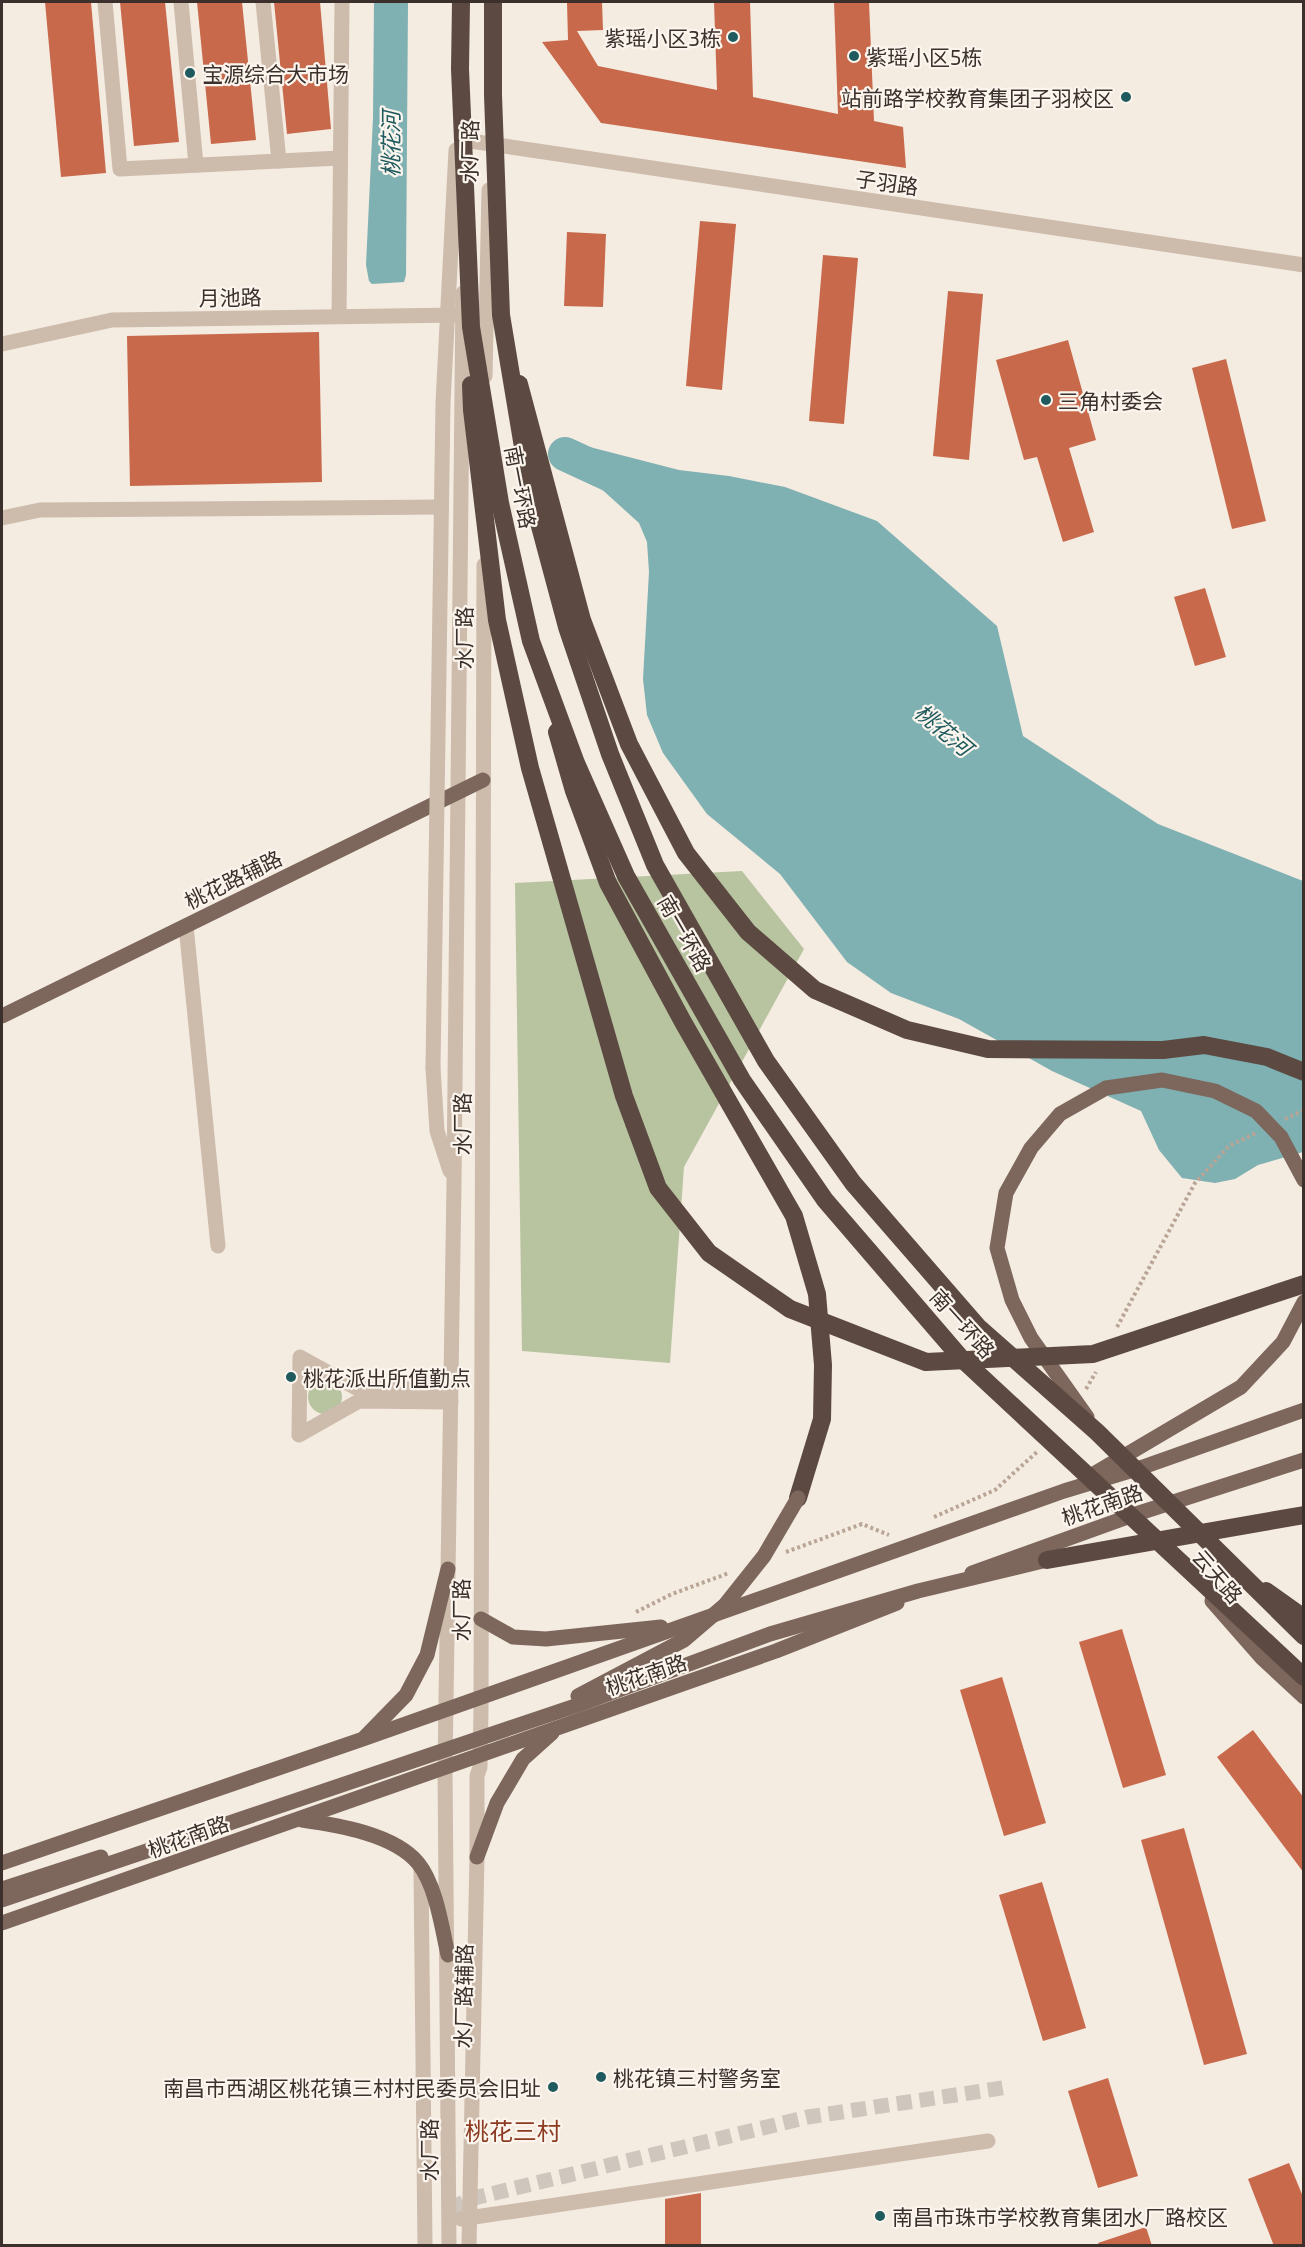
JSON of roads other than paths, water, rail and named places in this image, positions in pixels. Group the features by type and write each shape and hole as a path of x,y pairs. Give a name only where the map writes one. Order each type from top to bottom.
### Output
{"highway":[{"name":"南一环路","path":"463,2 460,69 466,321 500,503 531,641 576,763 626,876 742,1080 825,1200 961,1358 1304,1677"},
{"name":"南一环路","path":"493,2 493,95 501,315 530,489 567,627 610,754 655,865 766,1061 853,1183 978,1327 1097,1432 1304,1636"},
{"path":"501,315 582,620 629,744 686,853 748,932 815,990 907,1030 988,1049 1163,1050 1204,1045 1267,1057 1304,1061"},
{"path":"466,321 472,410 497,620 530,768 624,1096 658,1188 709,1253 790,1309 926,1362 1093,1354 1304,1284"},
{"path":"531,641 574,791 608,883 682,1022 794,1216 817,1294 823,1365 822,1419 798,1498"},
{"path":"1267,1057 1304,1072"},
{"path":"1047,1560 1304,1515"},
{"path":"1238,1571 1304,1618"}],"main road":[{"name":"桃花路辅路","path":"2,1016 483,780"},
{"path":"1097,1432 1031,1338 1012,1300 997,1248 1006,1192 1032,1148 1060,1114 1106,1088 1162,1080 1215,1091 1256,1112 1281,1137 1304,1180"},
{"path":"1064,1491 1241,1387 1283,1342 1303,1305"},
{"name":"桃花南路","path":"2,1863 481,1698 1064,1491 1143,1467 1304,1410"},
{"name":"桃花南路","path":"2,1923 776,1651 1000,1562 1137,1514 1304,1460"},
{"name":"云天路","path":"1143,1467 1236,1576 1304,1648"},
{"name":"云天路","path":"1106,1478 1262,1658 1304,1697"},
{"path":"2,1889 578,1696 684,1640 725,1605 764,1556 798,1498"},
{"path":"2,1900 567,1709 770,1634 918,1591 1047,1560"},
{"path":"363,1739 406,1695 427,1655 448,1569"},
{"path":"481,1619 513,1637 546,1639 687,1624"},
{"path":"477,1857 497,1803 523,1759 558,1728"},
{"path":"299,1819 351,1827 394,1845 417,1863 434,1894 448,1955"}],"street":[{"path":"105,2 120,170 340,158"},
{"path":"181,2 196,165"},
{"path":"263,2 279,161"},
{"path":"339,316 342,2"},
{"name":"水厂路","path":"449,2246 446,1710 457,792 466,321 463,2"},
{"name":"水厂路","path":"469,2246 474,2217 477,1776 480,1767 481,1698 484,414 493,2"},
{"path":"454,1183 437,1131 434,1068 443,403 460,69"},
{"name":"子羽路","path":"464,140 1304,265"},
{"name":"月池路","path":"2,344 111,320 339,316 466,321"},
{"path":"2,518 40,510 441,507"},
{"path":"186,926 218,1246"},
{"path":"300,1357 358,1389 451,1396 359,1401 299,1436 300,1357"},
{"name":"水厂路辅路","path":"421,1869 424,2246"},
{"path":"450,2220 988,2141"},
{"path":"474,2217 479,2246"}],"water":[{"path":"374,2 408,2 406,275 404,282 372,284 369,281 366,265 373,118"},
{"path":"582,445 679,470 729,476 785,487 877,521 997,626 1023,736 1158,824 1303,881 1303,1152 1258,1165 1235,1179 1215,1183 1182,1178 1159,1150 1141,1111 1052,1071 959,1019 891,993 847,962 780,874 707,814 663,753 647,715 643,679 649,572 647,542 639,523 575,465"}],"waterway":[{"name":"桃花河","path":"565,454 619,479"}],"tunnel":[{"path":"450,2209 470,2199 808,2117 1009,2087"}],"place":[{"name":"紫瑶小区3栋","path":"733,37"},
{"name":"紫瑶小区5栋","path":"854,56"},
{"name":"宝源综合大市场","path":"190,73"},
{"name":"站前路学校教育集团子羽校区","path":"1126,97"},
{"name":"三角村委会","path":"1046,400"},
{"name":"桃花派出所值勤点","path":"291,1377"},
{"name":"桃花镇三村警务室","path":"601,2077"},
{"name":"南昌市西湖区桃花镇三村村民委员会旧址","path":"553,2087"},
{"name":"南昌市珠市学校教育集团水厂路校区","path":"880,2216"}],"district":[{"name":"桃花三村","path":"513,2130"}]}
